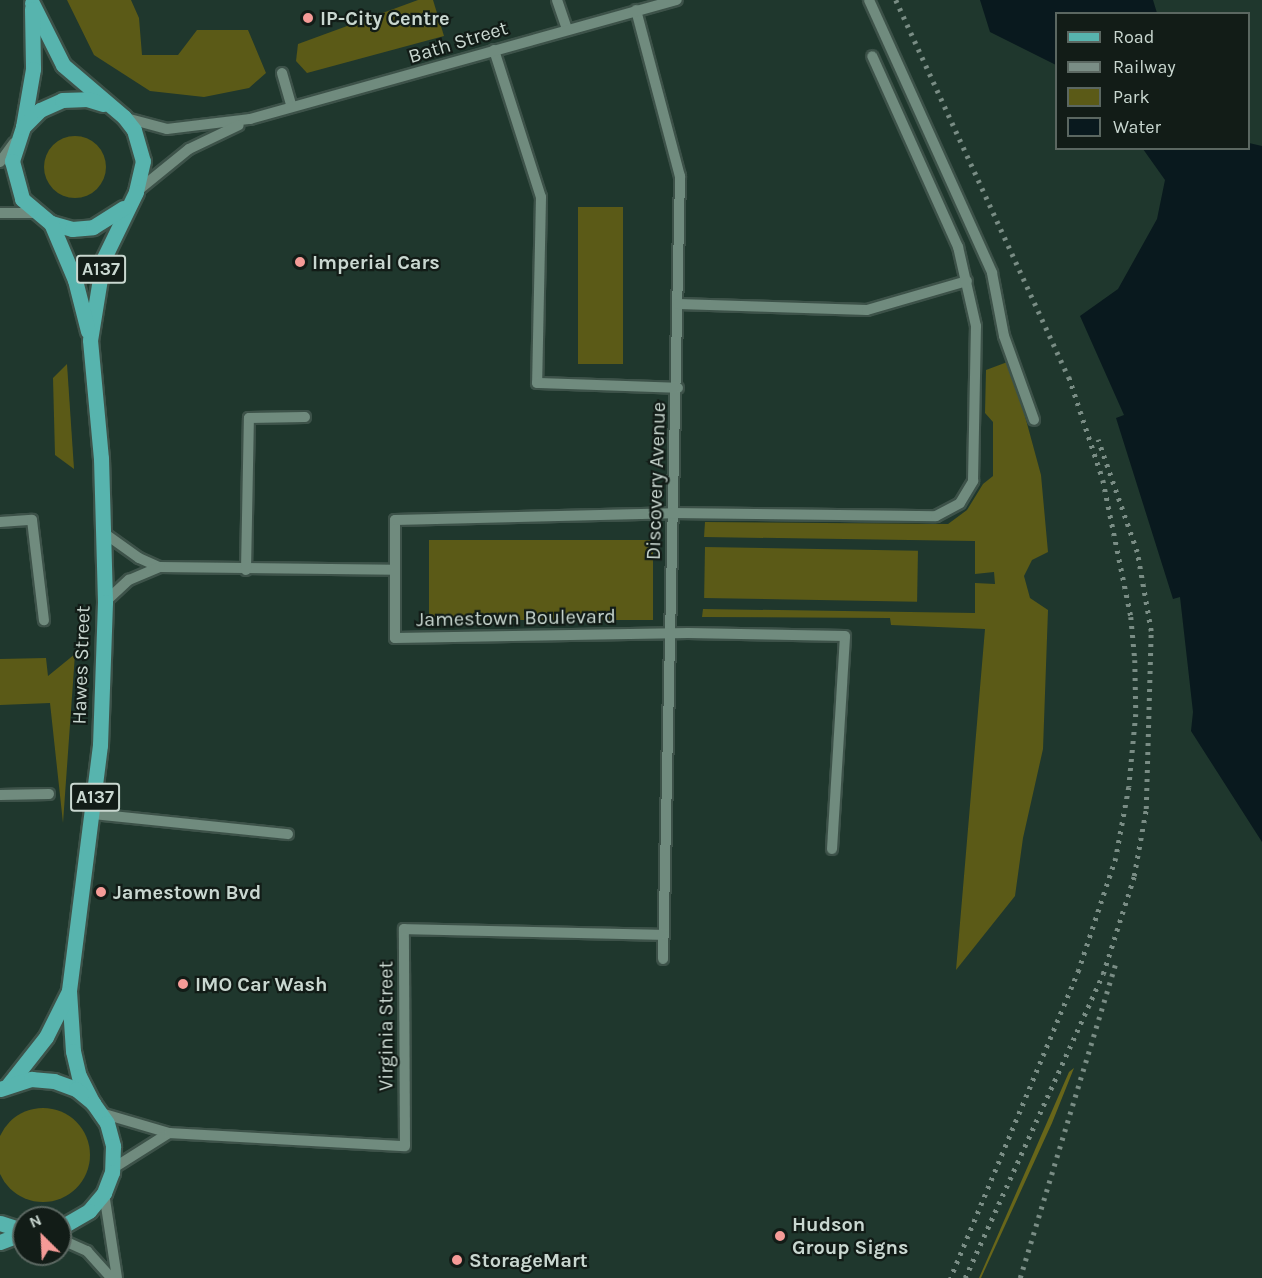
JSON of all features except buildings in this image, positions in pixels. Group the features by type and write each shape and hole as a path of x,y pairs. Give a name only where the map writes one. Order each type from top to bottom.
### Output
{"main road":[{"name":"A137","path":"32,2 63,65 124,117"},
{"name":"A137","path":"32,2 33,69 19,134 14,180 22,199 35,213 51,223 72,229 93,227 113,218 132,198"},
{"name":"A137","path":"19,134 40,110 62,100 87,99 110,106"},
{"name":"Hawes Street","path":"90,340 103,260 141,177 141,153 134,130 124,117"},
{"name":"Hawes Street","path":"51,223 75,280 90,340 104,533 105,602 93,813 69,991 73,1050 79,1076 97,1108"},
{"name":"Hawes Street","path":"5,1086 46,1037 69,991"},
{"name":"A137","path":"5,1086 32,1079 54,1081 76,1089 97,1108 111,1134 112,1169 104,1193 89,1211 72,1221"}],"street":[{"path":"557,0 567,29"},
{"name":"Bath Street","path":"124,117 167,129 250,119 677,0"},
{"path":"870,0 992,273 1004,336 1034,420"},
{"name":"Discovery Avenue","path":"636,10 680,176 678,388 672,513 663,959"},
{"path":"494,50 541,197 537,383 678,388"},
{"path":"672,513 936,516 960,503 973,481 976,326 967,281 958,247 872,57"},
{"path":"282,73 292,107"},
{"name":"Bath Street","path":"132,198 189,149 250,119"},
{"path":"0,162 19,134"},
{"path":"0,213 35,213"},
{"path":"678,304 867,310 967,281"},
{"path":"246,570 249,417 305,417"},
{"name":"Jamestown Boulevard","path":"669,634 395,638 395,520 672,513"},
{"path":"0,522 32,520 44,620"},
{"path":"104,533 139,558 159,567 246,570 394,570"},
{"path":"105,602 129,580 159,567"},
{"path":"669,634 845,636 832,849"},
{"path":"0,795 49,794"},
{"path":"93,813 288,834"},
{"name":"Virginia Street","path":"169,1133 405,1146 404,929 663,935"},
{"path":"97,1108 169,1133"},
{"path":"112,1169 169,1133"},
{"path":"104,1193 117,1278"},
{"path":"72,1244 87,1251 111,1278"}],"green space":[{"path":"67,0 131,0 139,18 142,55 178,55 197,30 248,30 266,73 249,88 204,97 150,91 94,55"},
{"path":"418,0 433,0 444,36 307,73 296,61 298,44"},
{"path":"75,136 87,138 97,145 104,155 106,167 104,179 97,189 87,196 75,198 63,196 53,189 46,179 44,167 46,155 53,145 63,138"},
{"path":"578,207 623,207 623,364 578,364"},
{"path":"1010,361 1041,475 1048,552 1032,560 1024,576 1030,598 1048,610 1043,749 1023,838 1015,896 956,970 985,629 891,625 890,618 702,617 703,609 975,613 975,583 995,584 994,572 975,574 975,541 704,537 705,522 948,524 967,510 983,484 993,476 993,422 985,413 986,370"},
{"path":"67,364 74,469 55,455 53,378"},
{"path":"429,540 653,540 653,620 429,620"},
{"path":"705,547 918,551 917,602 704,598"},
{"path":"75,654 63,823 50,703 0,705 0,659 46,658 48,676"},
{"path":"34,1108 52,1108 77,1121 90,1146 90,1164 77,1189 52,1202 34,1202 25,1199 9,1189 -1,1173 -1,1137 9,1121"}],"shaded area":[{"path":"1074,1068 1052,1123 981,1278 979,1278 1069,1072"}],"water":[{"path":"980,0 1153,0 1157,12 1055,12 1055,64 990,32"},
{"path":"1250,143 1262,146 1262,842 1191,731 1193,712 1180,597 1173,599 1116,418 1124,415 1080,316 1118,289 1157,219 1165,180 1144,150 1250,150"}],"railway":[{"path":"896,0 1069,377 1103,480 1131,617 1135,660 1136,714 1129,787 1116,858 1079,970 951,1278"},
{"path":"965,1278 1103,974 1134,876 1146,809 1151,631 1137,552 1098,440"},
{"path":"1020,1278 1116,962"}],"place":[{"name":"IP-City Centre","path":"308,18"},
{"name":"Imperial Cars","path":"300,262"},
{"name":"Jamestown Bvd","path":"101,892"},
{"name":"IMO Car Wash","path":"183,984"},
{"name":"Hudson Group Signs","path":"780,1236"},
{"name":"StorageMart","path":"457,1260"}]}
